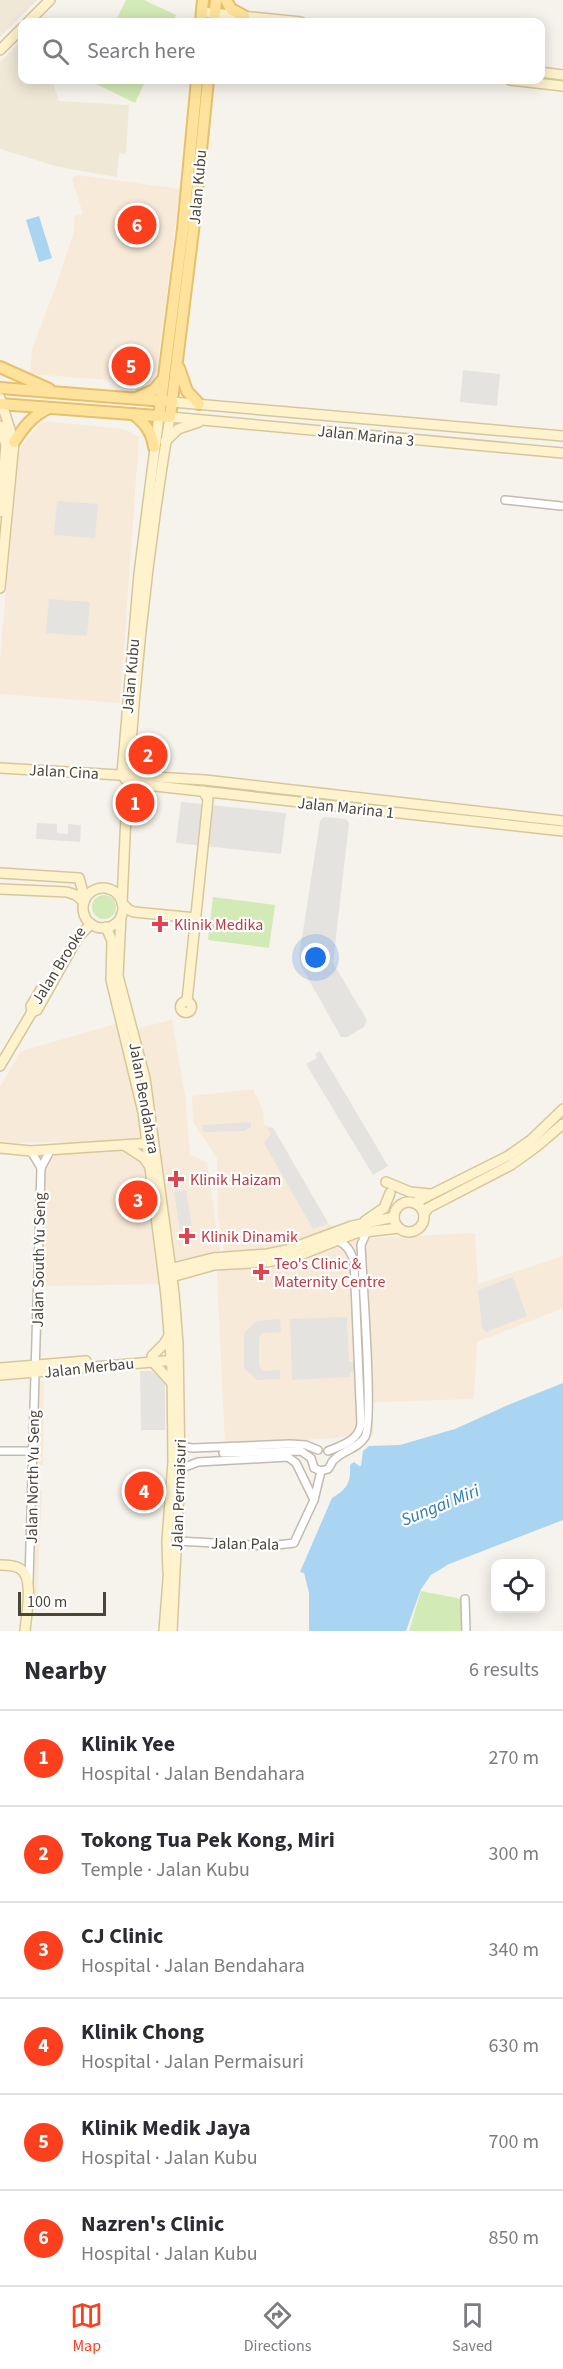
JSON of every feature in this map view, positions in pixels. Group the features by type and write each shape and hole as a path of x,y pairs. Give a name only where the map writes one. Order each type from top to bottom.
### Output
{"main road":[{"path":"201,18 203,0"},
{"path":"214,18 216,0"},
{"path":"226,0 231,9 244,16"},
{"name":"Jalan Kubu","path":"166,401 165,377 183,229 197,84"},
{"name":"Jalan Kubu","path":"164,416 177,359 208,84"},
{"path":"177,359 184,386 199,404"},
{"path":"0,367 57,392"},
{"path":"133,399 154,390 165,377"},
{"path":"0,388 166,401"},
{"path":"1,402 164,416"},
{"path":"14,442 28,421 36,414 52,407"},
{"path":"133,414 149,429 154,447"}],"street":[{"path":"32,18 50,0"},
{"path":"224,18 244,16 263,18"},
{"path":"0,50 18,32"},
{"path":"545,73 563,75"},
{"path":"545,84 563,86"},
{"name":"Jalan Marina 3","path":"166,401 563,436"},
{"path":"0,588 14,442 1,402"},
{"name":"Jalan Marina 3","path":"164,416 563,453"},
{"name":"Jalan Kubu","path":"126,777 147,574 165,442 164,416"},
{"name":"Jalan Kubu","path":"126,777 139,574 154,447 164,416"},
{"path":"165,442 178,429 210,419"},
{"path":"0,426 6,445 0,512"},
{"path":"505,500 561,506"},
{"name":"Jalan Cina","path":"0,768 126,777"},
{"path":"0,873 79,878 84,900 83,911 89,922 106,927 113,925 121,916 126,777"},
{"name":"Jalan Marina 1","path":"126,777 203,790 563,831"},
{"name":"Jalan Marina 1","path":"126,777 205,780 563,821"},
{"path":"187,1001 208,799 203,790"},
{"path":"84,900 93,890 103,888 117,893 122,903 134,912 196,918"},
{"path":"0,889 67,892 84,900"},
{"name":"Jalan Bendahara","path":"121,916 119,982 145,1078 151,1143 169,1251 167,1274 174,1293 175,1357"},
{"name":"Jalan Brooke","path":"0,1066 32,1012 30,1006 79,925 89,922"},
{"name":"Jalan Bendahara","path":"106,927 111,941 111,980 151,1143 151,1169 167,1274 170,1334 175,1357"},
{"path":"352,1226 394,1217 407,1204 508,1156 531,1140 563,1109"},
{"path":"124,1145 138,1137 145,1122"},
{"path":"169,1251 191,1267 281,1263 336,1240 367,1231 399,1228 407,1232 416,1230 422,1223 428,1208 511,1165 563,1124"},
{"path":"0,1148 31,1151 151,1143"},
{"path":"124,1145 144,1158 151,1169"},
{"name":"Jalan South Yu Seng","path":"34,1369 40,1168 51,1149"},
{"path":"31,1151 40,1168"},
{"path":"390,1189 430,1194"},
{"path":"390,1189 407,1204 422,1209 424,1214"},
{"path":"167,1274 223,1257 267,1254 287,1250 352,1226 369,1219 384,1208 390,1189"},
{"path":"394,1217 399,1228"},
{"path":"290,1447 311,1458 312,1465 321,1471 328,1469 333,1461 365,1437 368,1396 361,1245 367,1231"},
{"path":"180,1471 184,1467 223,1453 306,1445 328,1451 354,1438 359,1433 361,1424 354,1261 345,1244 336,1240"},
{"path":"174,1293 191,1267"},
{"path":"170,1334 152,1358 172,1383"},
{"name":"Jalan Merbau","path":"0,1375 34,1369 175,1357"},
{"name":"Jalan Permaisuri","path":"172,1631 172,1383 175,1357"},
{"name":"Jalan Permaisuri","path":"165,1631 164,1614 180,1471 175,1357"},
{"name":"Jalan Merbau","path":"0,1368 34,1369"},
{"name":"Jalan North Yu Seng","path":"29,1581 34,1369"},
{"path":"180,1442 185,1447 223,1453 288,1457 296,1463 314,1500"},
{"path":"193,1448 198,1462"},
{"path":"311,1458 318,1450"},
{"path":"0,1451 33,1451"},
{"path":"328,1451 333,1461"},
{"name":"Jalan Pala","path":"172,1541 269,1546 294,1543 314,1500 321,1471"},
{"path":"0,1565 19,1568 25,1572 29,1581 25,1631"},
{"path":"465,1599 466,1631"}],"shaded area":[{"path":"0,0 37,0 18,18 0,37"},
{"path":"18,44 18,84 53,84 59,101 129,105 126,154 119,153 117,177 59,167 0,149 0,62"},
{"path":"77,175 180,189 157,369 148,383 30,374 32,349 74,232 75,216 83,214 72,178"},
{"path":"463,370 500,374 497,406 460,402"},
{"path":"43,421 123,429 139,437 120,703 0,694 0,660 18,454 23,444"},
{"path":"57,501 98,504 95,538 54,535"},
{"path":"49,599 90,602 87,636 46,633"},
{"path":"181,802 286,813 281,854 176,843"},
{"path":"324,817 346,819 349,823 333,963 367,1020 364,1027 347,1037 341,1037 301,966 299,957 320,821"},
{"path":"37,823 57,824 57,833 68,834 68,824 81,825 80,842 36,839"},
{"path":"172,1020 185,1095 190,1155 207,1162 220,1253 159,1263 162,1284 44,1286 45,1167 59,1142 0,1143 0,1087 21,1051 119,1023 122,1032"},
{"path":"320,1051 388,1166 373,1175 306,1064 317,1058 315,1054"},
{"path":"253,1089 263,1111 264,1125 273,1127 329,1224 347,1234 373,1238 475,1233 478,1284 563,1256 563,1308 477,1342 474,1399 373,1402 373,1436 225,1444 217,1274 224,1248 218,1217 217,1158 193,1122 192,1096"},
{"path":"251,1122 251,1127 244,1131 206,1132 202,1130 203,1125"},
{"path":"268,1128 273,1128 328,1223 313,1229 264,1143 271,1134"},
{"path":"186,1190 192,1228 180,1230 174,1192"},
{"path":"513,1277 527,1316 486,1332 482,1328 478,1290"},
{"path":"347,1317 349,1362 355,1362 355,1372 350,1372 350,1377 292,1380 290,1319"},
{"path":"280,1319 281,1332 263,1333 259,1337 259,1366 264,1371 280,1370 280,1379 257,1380 244,1368 244,1333 257,1321"},
{"path":"140,1371 152,1371 165,1383 165,1430 141,1430"},
{"path":"37,1381 44,1381 43,1465 35,1464"},
{"path":"36,1489 42,1490 37,1598 31,1598"}],"green space":[{"path":"126,0 144,0 176,15 175,18 117,18"},
{"path":"96,84 144,84 135,103"},
{"path":"104,895 113,898 116,907 113,916 104,919 95,916 92,907 95,898"},
{"path":"213,897 275,905 269,948 208,940"},
{"path":"421,1591 462,1599 461,1631 409,1631"}],"water":[{"path":"39,216 52,258 39,262 26,220"},
{"name":"Sungai Miri","path":"563,1383 563,1520 449,1564 431,1575 421,1589 406,1631 309,1631 309,1593 304,1573 300,1572 332,1498 347,1485 350,1465 354,1462 361,1466 363,1451 369,1446 400,1445 455,1429"}],"place":[{"name":"Nazren's Clinic","path":"137,225"},
{"name":"Klinik Medik Jaya","path":"131,366"},
{"name":"Tokong Tua Pek Kong, Miri","path":"148,755"},
{"name":"Klinik Yee","path":"135,803"},
{"name":"Klinik Medika","path":"160,924"},
{"name":"Klinik Haizam","path":"176,1179"},
{"name":"CJ Clinic","path":"138,1200"},
{"name":"Klinik Dinamik","path":"187,1236"},
{"name":"Teo's Clinic & Maternity Centre","path":"261,1272"},
{"name":"Klinik Chong","path":"144,1491"}]}
